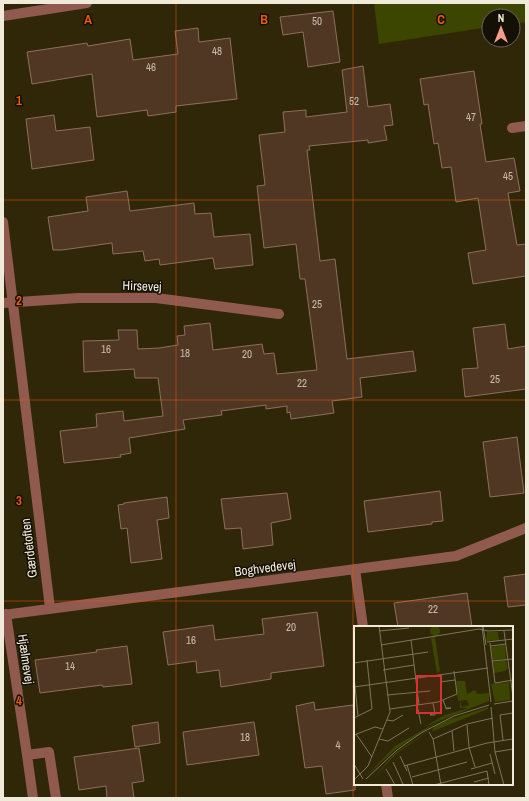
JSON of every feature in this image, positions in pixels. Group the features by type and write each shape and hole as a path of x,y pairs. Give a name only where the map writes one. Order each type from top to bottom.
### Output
{"street":[{"path":"3,16 87,3"},
{"path":"512,128 526,126"},
{"name":"Gærdetoften","path":"3,222 8,302 50,608"},
{"name":"Hirsevej","path":"8,302 78,298 156,298 279,314"},
{"name":"Boghvedevej","path":"5,614 456,556 526,528"},
{"path":"355,569 363,626"},
{"name":"Hjælmevej","path":"5,614 34,798"},
{"path":"27,755 49,752 56,798"},
{"path":"386,785 388,798"}],"green space":[{"path":"374,3 526,3 526,22 521,23 521,8 481,8 481,28 379,44"}],"building":[{"path":"333,11 340,62 308,67 303,32 283,35 280,17"},
{"path":"198,28 199,42 230,38 237,99 176,106 176,112 148,116 147,110 97,117 92,74 32,84 27,52 87,43 88,46 130,39 133,60 178,54 175,31"},
{"path":"363,66 368,107 390,104 393,125 384,126 387,140 368,143 368,140 309,146 310,150 307,150 320,261 335,259 347,359 413,351 416,371 360,378 362,397 332,401 334,413 291,419 290,412 287,413 287,406 266,409 266,405 221,411 222,415 183,420 185,429 129,438 131,453 120,455 121,457 64,463 60,431 97,427 96,414 123,411 124,421 163,416 158,378 135,378 134,369 84,372 83,341 119,340 118,330 137,330 138,349 159,348 178,345 177,336 185,335 184,326 210,323 213,350 262,344 264,354 274,353 277,374 317,370 305,279 300,279 296,244 264,248 257,186 265,185 259,135 285,132 283,112 306,110 306,117 347,112 342,70"},
{"path":"474,71 486,162 514,158 520,191 508,193 517,245 526,244 526,276 473,284 468,253 486,250 478,198 456,202 451,167 442,168 438,143 434,144 428,104 424,105 420,79"},
{"path":"54,115 56,131 90,127 94,160 32,169 26,119"},
{"path":"127,191 130,211 194,203 195,214 211,213 214,237 250,234 253,265 215,269 213,258 160,265 159,259 145,261 143,251 113,254 112,243 53,250 48,217 88,211 86,197"},
{"path":"505,324 508,349 526,346 526,389 465,397 462,369 478,368 473,328"},
{"path":"517,437 524,493 490,497 483,442"},
{"path":"440,491 443,521 432,522 432,524 368,532 364,501"},
{"path":"287,493 291,519 271,523 273,545 243,549 241,528 225,529 221,499"},
{"path":"167,497 169,518 157,520 162,559 131,563 127,528 121,529 118,505"},
{"path":"526,574 526,605 508,607 504,577"},
{"path":"467,593 472,626 398,626 394,603"},
{"path":"317,612 324,666 271,673 271,679 221,687 219,670 197,673 196,661 168,665 163,632 213,625 215,640 264,634 262,619"},
{"path":"127,646 132,684 103,687 102,685 40,693 35,660 97,652 96,650"},
{"path":"314,702 315,710 353,705 355,790 326,794 322,766 305,768 296,706"},
{"path":"158,722 160,743 135,747 132,726"},
{"path":"254,722 259,755 187,765 183,732"},
{"path":"139,748 144,781 132,783 134,798 107,798 106,786 79,790 74,757"}]}
